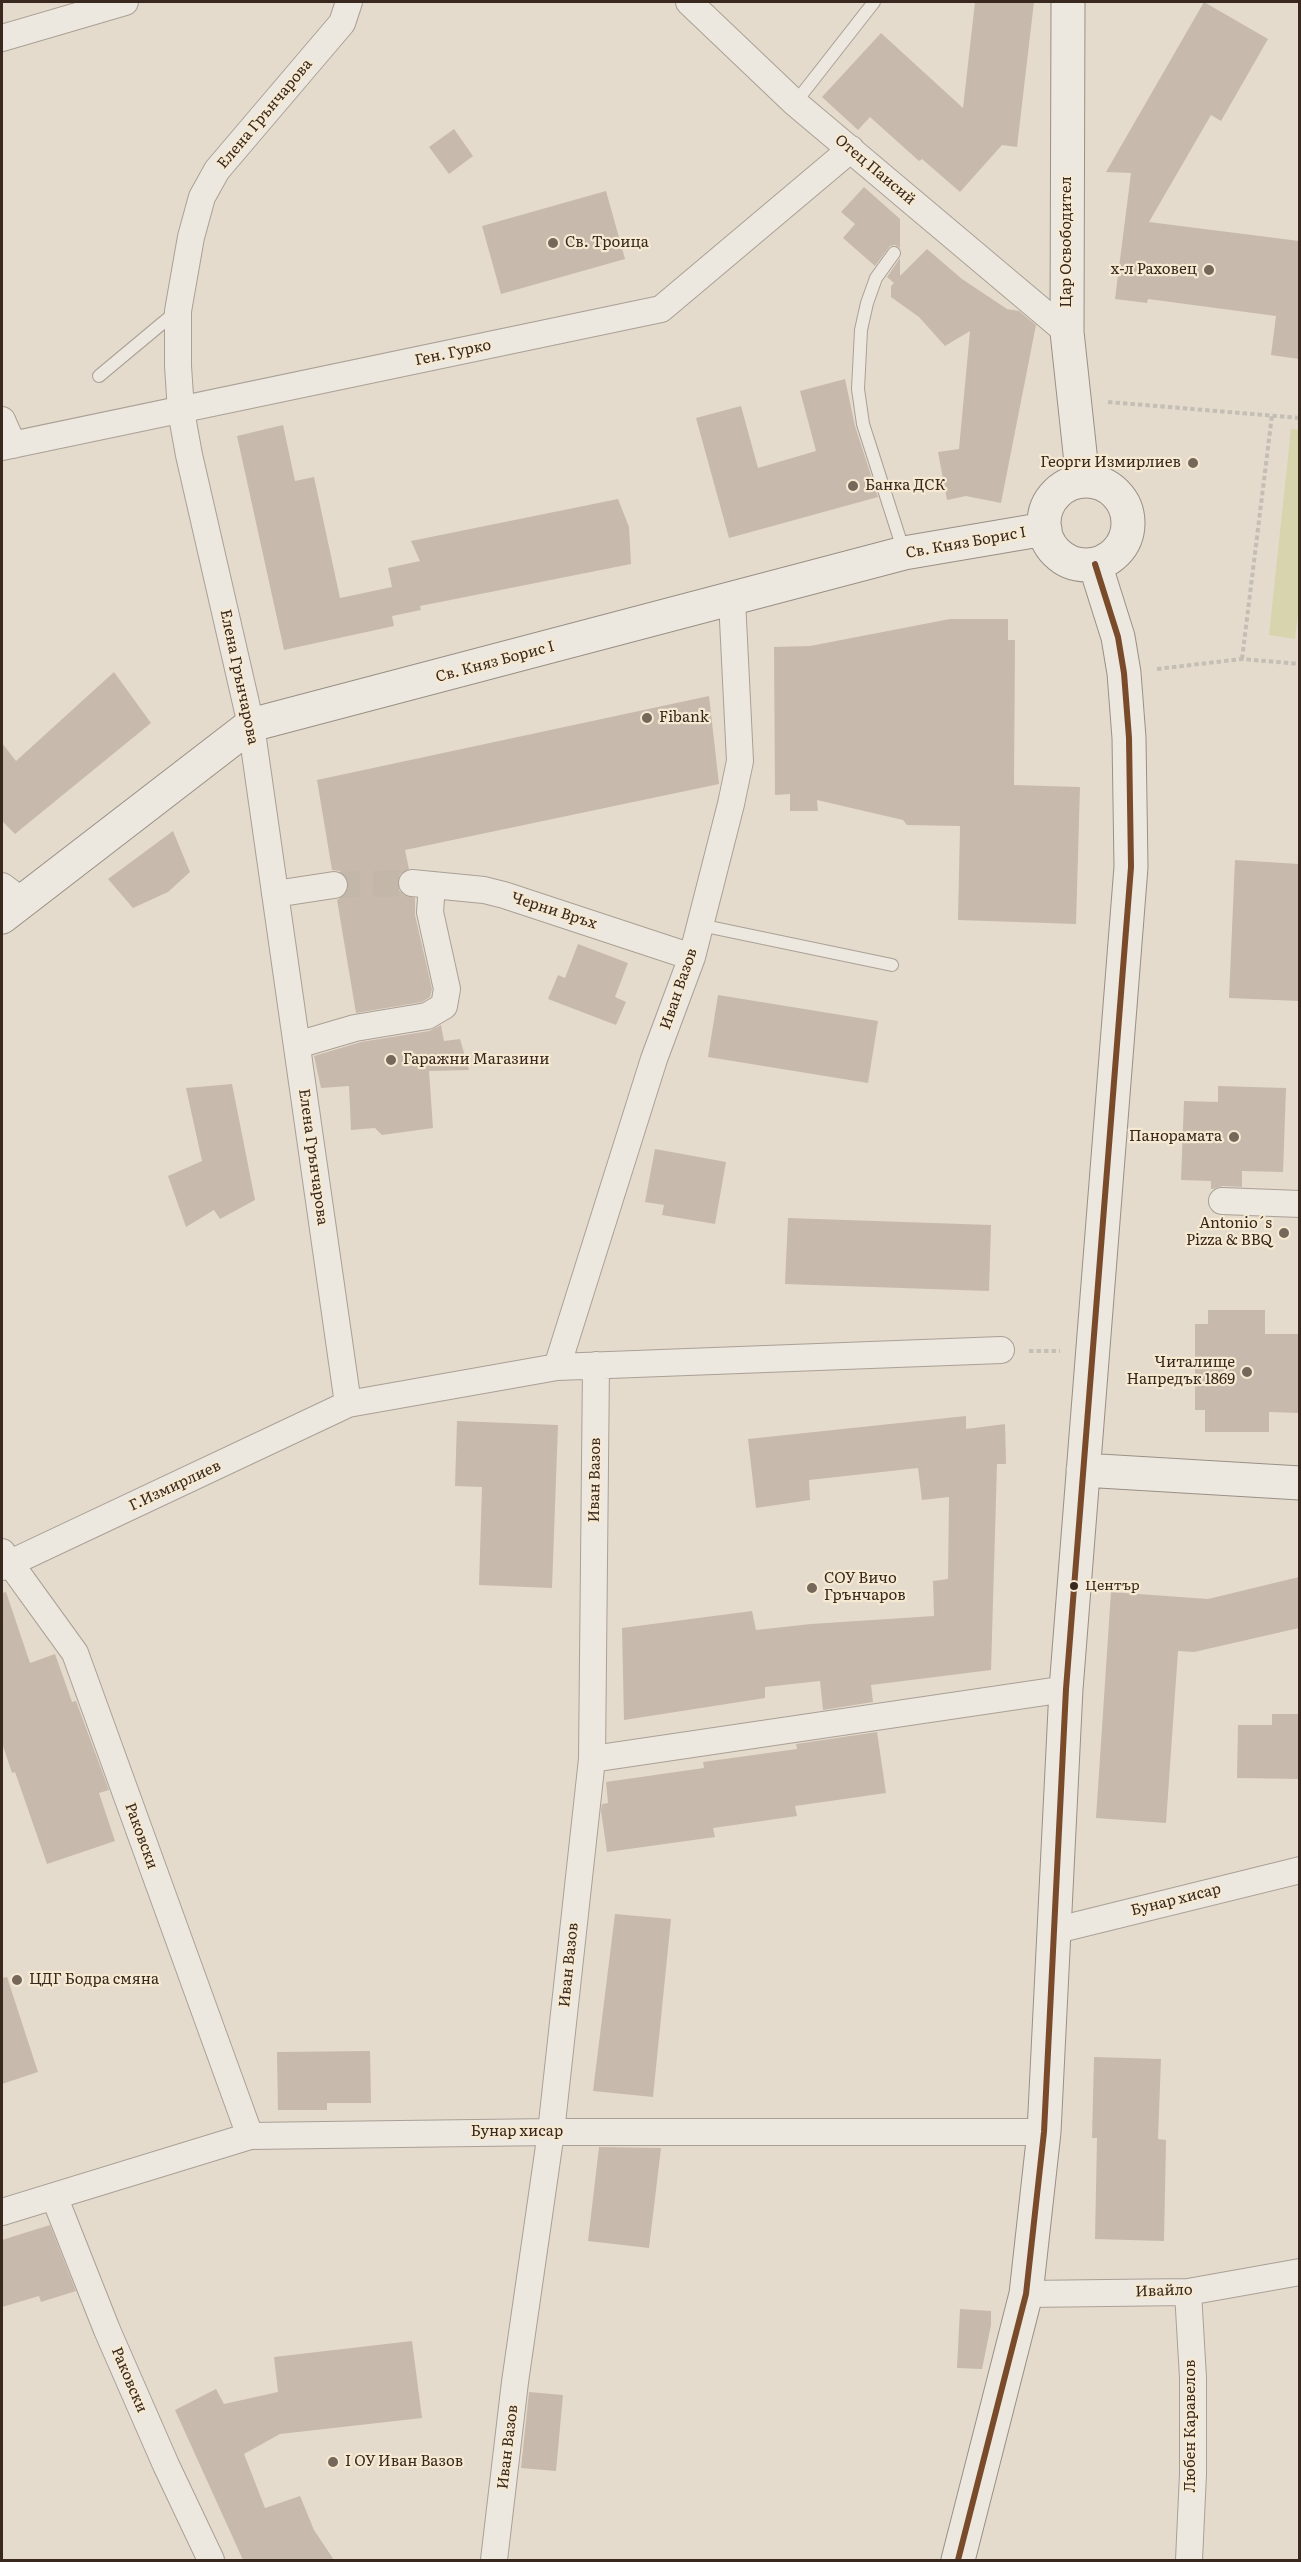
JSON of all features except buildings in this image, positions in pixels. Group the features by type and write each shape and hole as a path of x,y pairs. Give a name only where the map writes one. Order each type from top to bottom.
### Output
{"main road":[{"name":"Цар Освободител","path":"1068,2 1066,332 1083,481"},
{"path":"1083,481 1096,482 1109,488 1119,497 1126,509 1128,524 1126,537 1119,550 1108,559 1095,564 1081,565 1057,553 1049,542 1045,529 1045,515 1049,502 1058,492 1069,484 1083,481"},
{"name":"Св. Княз Борис I","path":"8,901 251,725 904,553 1045,529"},
{"path":"958,2560 1026,2294 1044,2132 1066,1689 1131,867 1129,738 1124,673 1118,637 1095,564"},
{"path":"1083,1470 1299,1483"}],"street":[{"path":"2,38 125,2"},
{"name":"Елена Грънчарова","path":"348,1404 251,725 181,411 178,311 191,237 202,197 217,170 342,23 349,2"},
{"name":"Отец Паисий","path":"689,2 795,103 1066,332"},
{"name":"Ген. Гурко","path":"7,446 661,309 851,149"},
{"path":"2,420 7,446"},
{"name":"Иван Вазов","path":"557,1367 654,1059 692,957 740,761 732,600"},
{"name":"Черни Връх","path":"297,1045 356,1028 427,1016 444,1006 447,989 422,884 484,890 504,895 692,957"},
{"path":"275,894 334,885"},
{"path":"1222,1201 1299,1204"},
{"name":"Г.Измирлиев","path":"4,1561 348,1404 557,1367 1001,1350"},
{"name":"Иван Вазов","path":"494,2560 515,2382 551,2132 592,1759 597,1365"},
{"name":"Раковски","path":"4,1561 75,1653 250,2136"},
{"path":"592,1759 1066,1689"},
{"name":"Бунар хисар","path":"1053,1931 1299,1870"},
{"name":"Бунар хисар","path":"2,2212 250,2136 551,2132 1044,2132"},
{"name":"Раковски","path":"54,2196 107,2330 166,2465 211,2560"},
{"name":"Ивайло","path":"1026,2294 1188,2292 1299,2272"},
{"name":"Любен Каравелов","path":"1188,2292 1193,2378 1193,2474 1189,2560"}],"lane":[{"path":"795,103 874,2"},
{"path":"894,253 876,278 867,303 861,330 858,389 863,424 904,553"},
{"path":"99,376 178,311"},
{"path":"700,925 892,965"}],"path":[{"path":"1074,400 1299,418"},
{"path":"1242,659 1272,416"},
{"path":"1124,673 1242,659 1299,664"},
{"path":"1001,1350 1094,1352"}],"shaded area":[{"path":"1291,429 1300,430 1300,596 1295,639 1269,635"}],"tunnel":[{"path":"334,885 412,883"}],"transit line":[{"path":"958,2560 1026,2294 1044,2132 1066,1689 1131,867 1129,738 1124,673 1118,637 1095,564"}],"place":[{"name":"Св. Троица","path":"553,243"},
{"name":"х-л Раховец","path":"1209,270"},
{"name":"Георги Измирлиев","path":"1193,463"},
{"name":"Банка ДСК","path":"853,486"},
{"name":"Fibank","path":"647,718"},
{"name":"Гаражни Магазини","path":"391,1060"},
{"name":"Панорамата","path":"1234,1137"},
{"name":"Antonio´s Pizza & BBQ","path":"1284,1233"},
{"name":"Читалище Напредък 1869","path":"1247,1372"},
{"name":"Център","path":"1074,1586"},
{"name":"СОУ Вичо Грънчаров","path":"812,1588"},
{"name":"ЦДГ Бодра смяна","path":"17,1980"},
{"name":"I ОУ Иван Вазов","path":"333,2462"}]}
